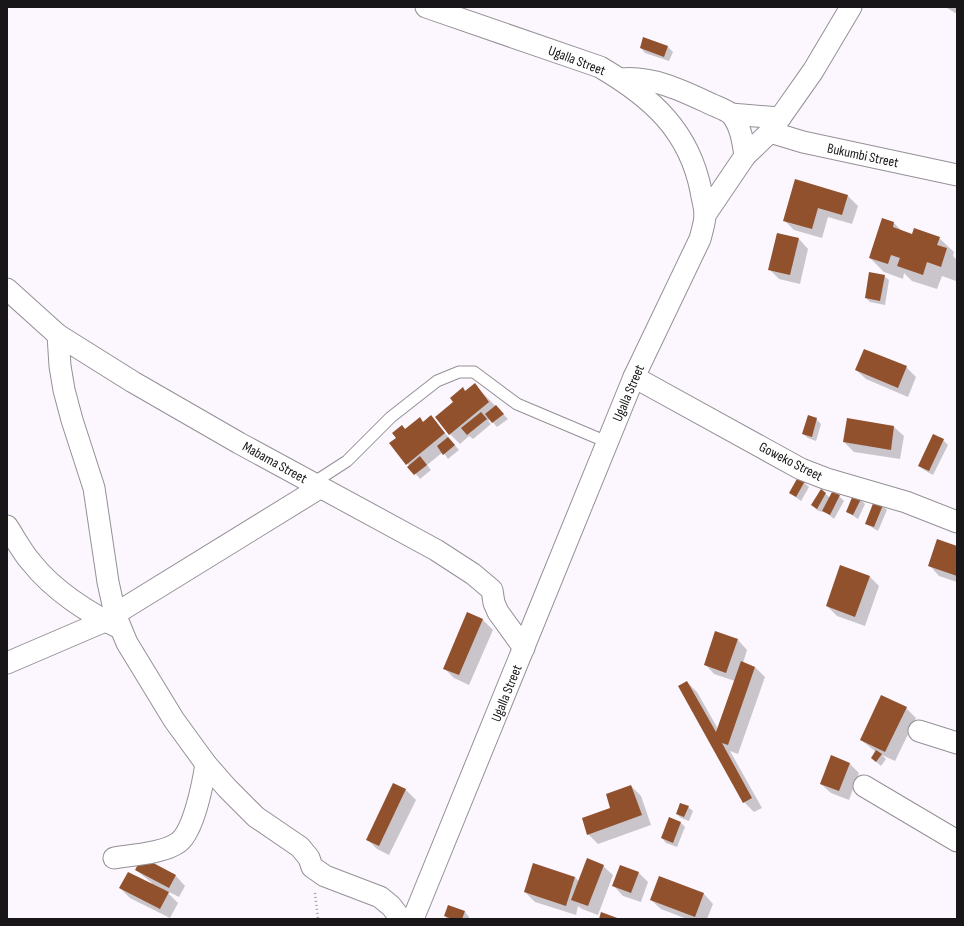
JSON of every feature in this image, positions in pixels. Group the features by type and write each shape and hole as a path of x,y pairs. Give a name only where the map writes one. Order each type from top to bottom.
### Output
{"street":[{"name":"Ugalla Street","path":"413,919 634,377 700,239 705,215 698,179 687,149 674,126 655,106 621,79 600,67 426,7"},
{"path":"705,215 745,156 775,125 813,72 851,7"},
{"path":"621,79 634,78 661,83 693,95 731,114 739,128 745,156"},
{"name":"Bukumbi Street","path":"731,114 775,125 803,142 957,175"},
{"name":"Mabama Street","path":"7,289 58,335 133,382 436,550 473,574 492,590 498,612 524,648"},
{"path":"58,335 60,366 64,390 94,488 113,621 174,720 206,764 256,817 300,847 309,858 312,867 325,876 380,896 391,906 401,919"},
{"name":"Goweko Street","path":"634,377 801,469 828,479 906,502 957,522"},
{"path":"7,663 113,621 317,485"},
{"path":"7,526 31,562 56,588 113,621"},
{"path":"919,731 957,743"},
{"path":"114,858 163,849 179,843 186,834 202,792 206,764"},
{"path":"864,786 957,841"}],"lane":[{"path":"317,485 347,461 391,417 437,381 459,372 474,372 517,404 607,442"}],"building":[{"path":"643,37 668,46 664,57 640,48"},
{"path":"795,179 848,195 842,215 818,208 812,229 783,221"},
{"path":"882,218 894,222 893,227 912,234 914,228 940,237 937,245 947,248 941,267 927,262 923,275 897,266 900,258 891,255 888,264 869,258"},
{"path":"777,233 799,238 790,275 768,270"},
{"path":"869,272 885,275 880,301 865,298"},
{"path":"864,349 907,366 898,388 855,370"},
{"path":"475,383 489,402 449,435 435,417 453,402 450,398 463,387 465,391"},
{"path":"496,405 504,414 492,423 485,414"},
{"path":"481,412 487,419 467,435 461,428"},
{"path":"431,415 445,433 406,465 389,443 396,438 392,433 402,425 405,429 420,417 423,422"},
{"path":"808,415 817,418 812,437 802,434"},
{"path":"847,418 894,426 891,450 843,442"},
{"path":"933,434 944,439 929,471 918,466"},
{"path":"448,437 455,445 443,455 437,446"},
{"path":"420,456 427,465 414,475 407,467"},
{"path":"798,477 805,481 796,497 789,493"},
{"path":"821,489 826,493 817,509 811,505"},
{"path":"832,492 840,495 830,515 822,511"},
{"path":"853,495 861,499 853,515 846,512"},
{"path":"874,501 883,505 874,527 865,524"},
{"path":"937,539 957,546 957,576 928,566"},
{"path":"840,565 870,576 855,617 826,606"},
{"path":"467,612 483,619 459,675 443,669"},
{"path":"715,631 738,639 726,673 704,665"},
{"path":"741,661 755,667 728,745 722,743 752,798 743,803 678,686 687,681 716,732"},
{"path":"881,695 907,707 885,752 860,740"},
{"path":"876,750 882,754 876,762 871,758"},
{"path":"831,755 850,763 839,791 820,784"},
{"path":"393,783 406,789 379,846 366,840"},
{"path":"631,785 642,815 587,835 582,818 610,808 606,794"},
{"path":"680,803 689,806 684,817 676,814"},
{"path":"669,817 681,822 673,843 661,838"},
{"path":"142,857 176,875 169,888 135,870"},
{"path":"587,858 604,865 588,906 571,900"},
{"path":"533,863 575,877 566,906 524,892"},
{"path":"620,865 639,872 631,893 612,886"},
{"path":"128,872 169,892 160,909 119,888"},
{"path":"659,876 704,893 695,917 650,900"},
{"path":"448,905 465,911 462,919 452,919 444,916"},
{"path":"601,912 620,919 599,919"}]}
